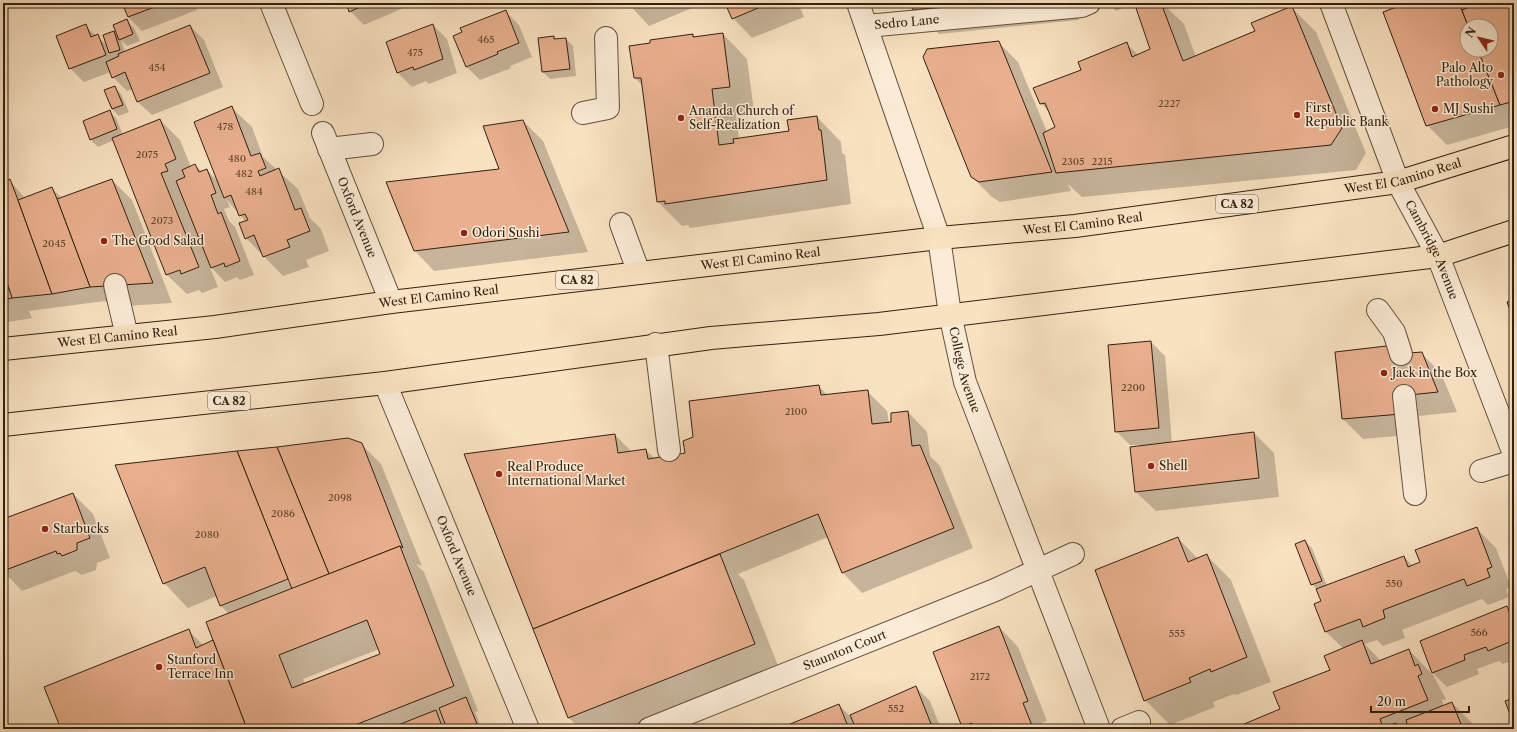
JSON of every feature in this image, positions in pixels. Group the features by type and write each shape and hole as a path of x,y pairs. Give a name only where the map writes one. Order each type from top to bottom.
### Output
{"main road":[{"name":"West El Camino Real","path":"3,348 215,327 391,302 940,238 1075,226 1398,182 1514,146"},
{"name":"CA 82","path":"3,425 385,383 656,344 879,324 950,314 1438,256 1514,231"}],"street":[{"path":"271,3 312,104"},
{"name":"College Avenue","path":"858,3 940,238 950,314 965,382 1039,570 1099,729"},
{"name":"Sedro Lane","path":"867,26 1082,6 1089,3"},
{"name":"Cambridge Avenue","path":"1331,3 1398,182 1438,256 1514,454"},
{"path":"583,112 608,108 606,38"},
{"name":"Oxford Avenue","path":"372,144 326,141 391,302"},
{"path":"621,224 639,273"},
{"path":"115,285 127,336"},
{"path":"1378,310 1394,332 1401,354"},
{"path":"656,344 670,450"},
{"name":"Oxford Avenue","path":"385,383 528,729"},
{"path":"1404,396 1415,494"},
{"path":"1481,471 1514,460"},
{"name":"Staunton Court","path":"649,729 995,590 1073,554"}],"building":[{"path":"122,3 165,3 128,17"},
{"path":"346,3 369,3 349,12"},
{"path":"627,3 637,3 628,6"},
{"path":"725,3 770,3 732,19"},
{"path":"910,3 981,3 913,10"},
{"path":"1148,3 1161,3 1183,61 1255,31 1251,23 1292,6 1342,128 1331,145 1056,173 1043,133 1055,127 1045,103 1040,104 1033,88 1081,70 1078,62 1127,42 1132,57 1150,49 1136,8"},
{"path":"1407,3 1459,3 1465,18 1459,18 1459,58 1481,58 1500,105 1426,126 1383,12"},
{"name":"Palo Alto Pathology","path":"1479,3 1514,3 1514,101 1500,105 1481,58 1499,58 1499,18 1465,18 1462,10"},
{"path":"506,10 519,43 497,52 498,54 466,67 453,36 462,32 460,28"},
{"path":"127,19 133,34 119,40 113,25"},
{"path":"86,24 91,37 98,34 106,55 69,69 56,36"},
{"path":"433,24 443,59 414,70 413,67 397,73 386,42"},
{"path":"190,25 210,73 137,102 125,72 112,78 106,62 119,56 118,54"},
{"path":"114,31 120,50 109,53 103,35"},
{"name":"Ananda Church of Self-Realization","path":"723,33 730,87 712,89 719,145 734,143 733,139 789,131 787,120 817,116 819,130 821,130 827,180 665,204 665,201 657,202 641,78 634,78 629,46 650,43 650,40 693,34 693,37"},
{"path":"554,36 554,39 566,38 570,69 542,72 538,38"},
{"path":"999,41 1052,172 979,182 971,177 923,57 927,49"},
{"path":"115,86 123,105 112,109 104,90"},
{"path":"232,106 251,156 260,153 266,168 258,171 260,176 279,168 295,210 301,208 310,231 287,240 290,247 263,257 254,235 245,239 239,223 248,220 245,214 239,216 231,195 224,198 194,122"},
{"path":"110,110 117,129 90,140 83,121"},
{"path":"160,119 176,159 165,164 168,171 161,173 199,267 181,274 180,270 166,275 112,138"},
{"path":"523,120 569,232 414,251 386,182 499,169 483,126"},
{"path":"195,164 199,172 207,169 216,193 211,195 218,214 221,212 240,261 225,267 224,263 211,268 176,181 185,177 182,170"},
{"path":"10,179 52,294 12,298 3,271 3,182"},
{"name":"The Good Salad","path":"112,179 153,283 90,287 57,199"},
{"path":"52,187 90,287 52,294 18,200"},
{"path":"3,271 12,298 3,300"},
{"path":"1514,299 1514,322 1507,302"},
{"path":"1151,341 1159,428 1115,432 1108,345"},
{"name":"Jack in the Box","path":"1395,345 1396,354 1422,352 1438,392 1400,396 1401,414 1342,419 1335,352"},
{"path":"819,385 821,395 868,390 872,424 891,422 891,413 908,411 912,446 920,445 954,528 842,573 818,514 533,629 464,454 615,434 618,453 646,449 648,459 685,453 683,441 693,437 689,401"},
{"path":"1254,432 1259,478 1135,492 1130,447"},
{"path":"348,438 362,443 403,548 400,546 329,574 277,447"},
{"path":"277,447 329,574 292,589 237,451"},
{"path":"237,451 288,579 220,606 205,567 163,584 115,465"},
{"name":"Starbucks","path":"73,493 90,538 77,543 77,550 62,556 60,553 57,554 56,551 3,571 3,519"},
{"path":"1477,527 1492,567 1487,569 1490,577 1467,586 1464,579 1383,610 1385,618 1363,627 1360,619 1325,632 1314,604 1321,601 1316,589 1404,556 1408,567 1420,562 1415,550"},
{"path":"1178,537 1188,562 1207,554 1247,657 1211,672 1210,669 1189,678 1191,682 1144,701 1095,570"},
{"path":"1305,540 1322,581 1311,585 1295,544"},
{"path":"400,546 454,686 345,729 247,729 206,622","holes":["367,620 380,654 292,688 279,655"]},
{"path":"720,554 755,644 568,718 533,629"},
{"path":"1507,606 1514,623 1514,640 1488,651 1486,647 1464,655 1465,660 1432,673 1420,641"},
{"path":"999,626 1028,701 1023,703 1033,728 1031,729 974,729 972,723 962,727 933,652"},
{"name":"Stanford Terrace Inn","path":"189,629 196,648 213,640 247,729 61,729 44,687"},
{"path":"1362,640 1371,664 1409,649 1415,666 1418,664 1422,674 1418,676 1428,700 1380,719 1383,728 1396,723 1398,729 1238,729 1237,727 1280,709 1273,692 1330,670 1324,656"},
{"path":"916,686 933,729 856,729 850,715"},
{"path":"466,697 479,729 447,729 439,708"},
{"path":"1514,698 1514,725 1505,701"},
{"path":"1452,702 1463,729 1409,729 1406,720"},
{"path":"839,704 849,729 778,729"},
{"path":"436,710 443,729 388,729"}],"tunnel":[{"path":"1401,354 1404,396"}],"place":[{"name":"Palo Alto Pathology","path":"1501,75"},
{"name":"MJ Sushi","path":"1435,109"},
{"name":"First Republic Bank","path":"1297,115"},
{"name":"Ananda Church of Self-Realization","path":"681,118"},
{"name":"Odori Sushi","path":"464,233"},
{"name":"The Good Salad","path":"104,241"},
{"name":"Jack in the Box","path":"1384,373"},
{"name":"Shell","path":"1151,466"},
{"name":"Real Produce International Market","path":"499,474"},
{"name":"Starbucks","path":"45,529"},
{"name":"Stanford Terrace Inn","path":"159,667"}]}
